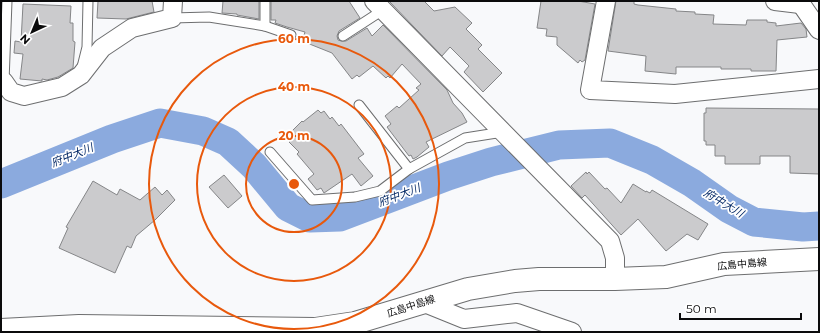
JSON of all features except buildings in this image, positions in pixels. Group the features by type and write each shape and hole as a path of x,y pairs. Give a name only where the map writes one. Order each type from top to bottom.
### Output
{"main road":[{"name":"広島中島線","path":"1,330 79,326 315,329 355,323 468,289 515,281 539,279 615,280 666,277 724,264 819,259"}],"street":[{"path":"606,1 590,90 675,94 819,78"},
{"path":"775,1 799,3 819,30"},
{"path":"378,5 610,241 615,258 615,280"},
{"path":"2,82 11,92 24,96 62,87 80,75 102,48 132,28 173,10"},
{"path":"422,302 464,319 517,313 572,332"}],"lane":[{"path":"2,82 7,1"},
{"path":"80,75 87,47 88,1"},
{"path":"265,1 265,26"},
{"path":"344,36 378,5"},
{"path":"173,10 265,26 291,35"},
{"path":"359,105 408,169"},
{"path":"270,152 312,200 354,197 380,191 408,169 465,138 506,135"}],"waterway":[{"name":"府中大川","path":"1,184 112,139 160,123 203,131 228,142 254,166 288,207 310,218 340,217 448,176 491,162 559,145 610,143 652,160 692,183 729,209 754,222 803,227 819,226"}]}
